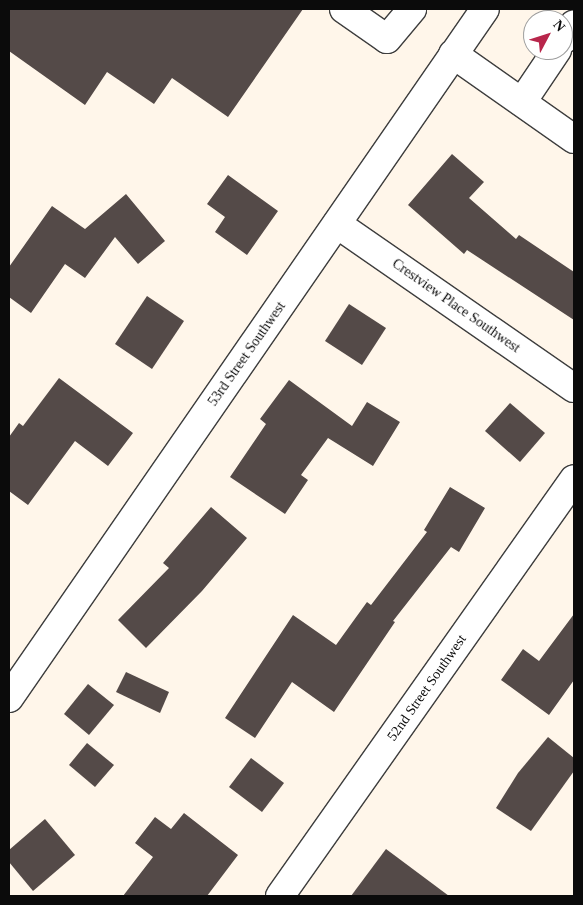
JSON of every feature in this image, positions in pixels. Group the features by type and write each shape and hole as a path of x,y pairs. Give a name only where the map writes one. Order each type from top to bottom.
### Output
{"street":[{"path":"344,9 387,40 412,9"},
{"name":"53rd Street Southwest","path":"9,698 485,9"},
{"path":"453,54 522,102 572,132"},
{"path":"522,102 549,60"},
{"name":"Crestview Place Southwest","path":"337,224 574,388"},
{"name":"52nd Street Southwest","path":"280,896 574,479"}],"building":[{"path":"9,9 303,9 228,117 172,78 154,104 107,72 85,105 9,51"},
{"path":"452,154 484,182 469,198 516,239 519,235 574,272 574,320 467,250 464,254 408,205"},
{"path":"228,175 278,211 247,255 215,232 225,217 207,204"},
{"path":"126,194 165,241 138,264 115,237 85,278 65,264 31,313 9,297 9,267 52,206 85,229"},
{"path":"147,296 184,321 152,369 115,344"},
{"path":"349,304 386,328 362,365 325,341"},
{"path":"59,378 133,433 108,466 75,441 28,505 9,491 9,437 19,423 23,426"},
{"path":"289,380 352,426 367,402 400,422 373,466 328,438 301,475 308,480 285,514 230,477 266,424 260,419"},
{"path":"510,403 545,433 520,462 485,431"},
{"path":"450,487 485,508 459,552 451,547 393,621 395,622 334,712 292,682 255,738 225,718 293,615 336,645 367,602 371,605 427,532 424,530"},
{"path":"211,507 247,538 202,591 146,648 118,620 169,568 163,563"},
{"path":"574,614 574,680 549,715 501,680 523,649 539,661"},
{"path":"126,672 169,692 160,713 116,692"},
{"path":"88,684 114,705 89,735 64,714"},
{"path":"548,737 574,758 574,771 531,831 496,808 518,773"},
{"path":"87,743 114,765 95,787 69,765"},
{"path":"251,758 284,783 262,812 229,787"},
{"path":"184,813 238,855 207,896 123,896 153,857 135,843 155,817 171,829"},
{"path":"45,819 75,855 33,891 9,862 9,850"},
{"path":"386,849 449,896 351,896"}]}
